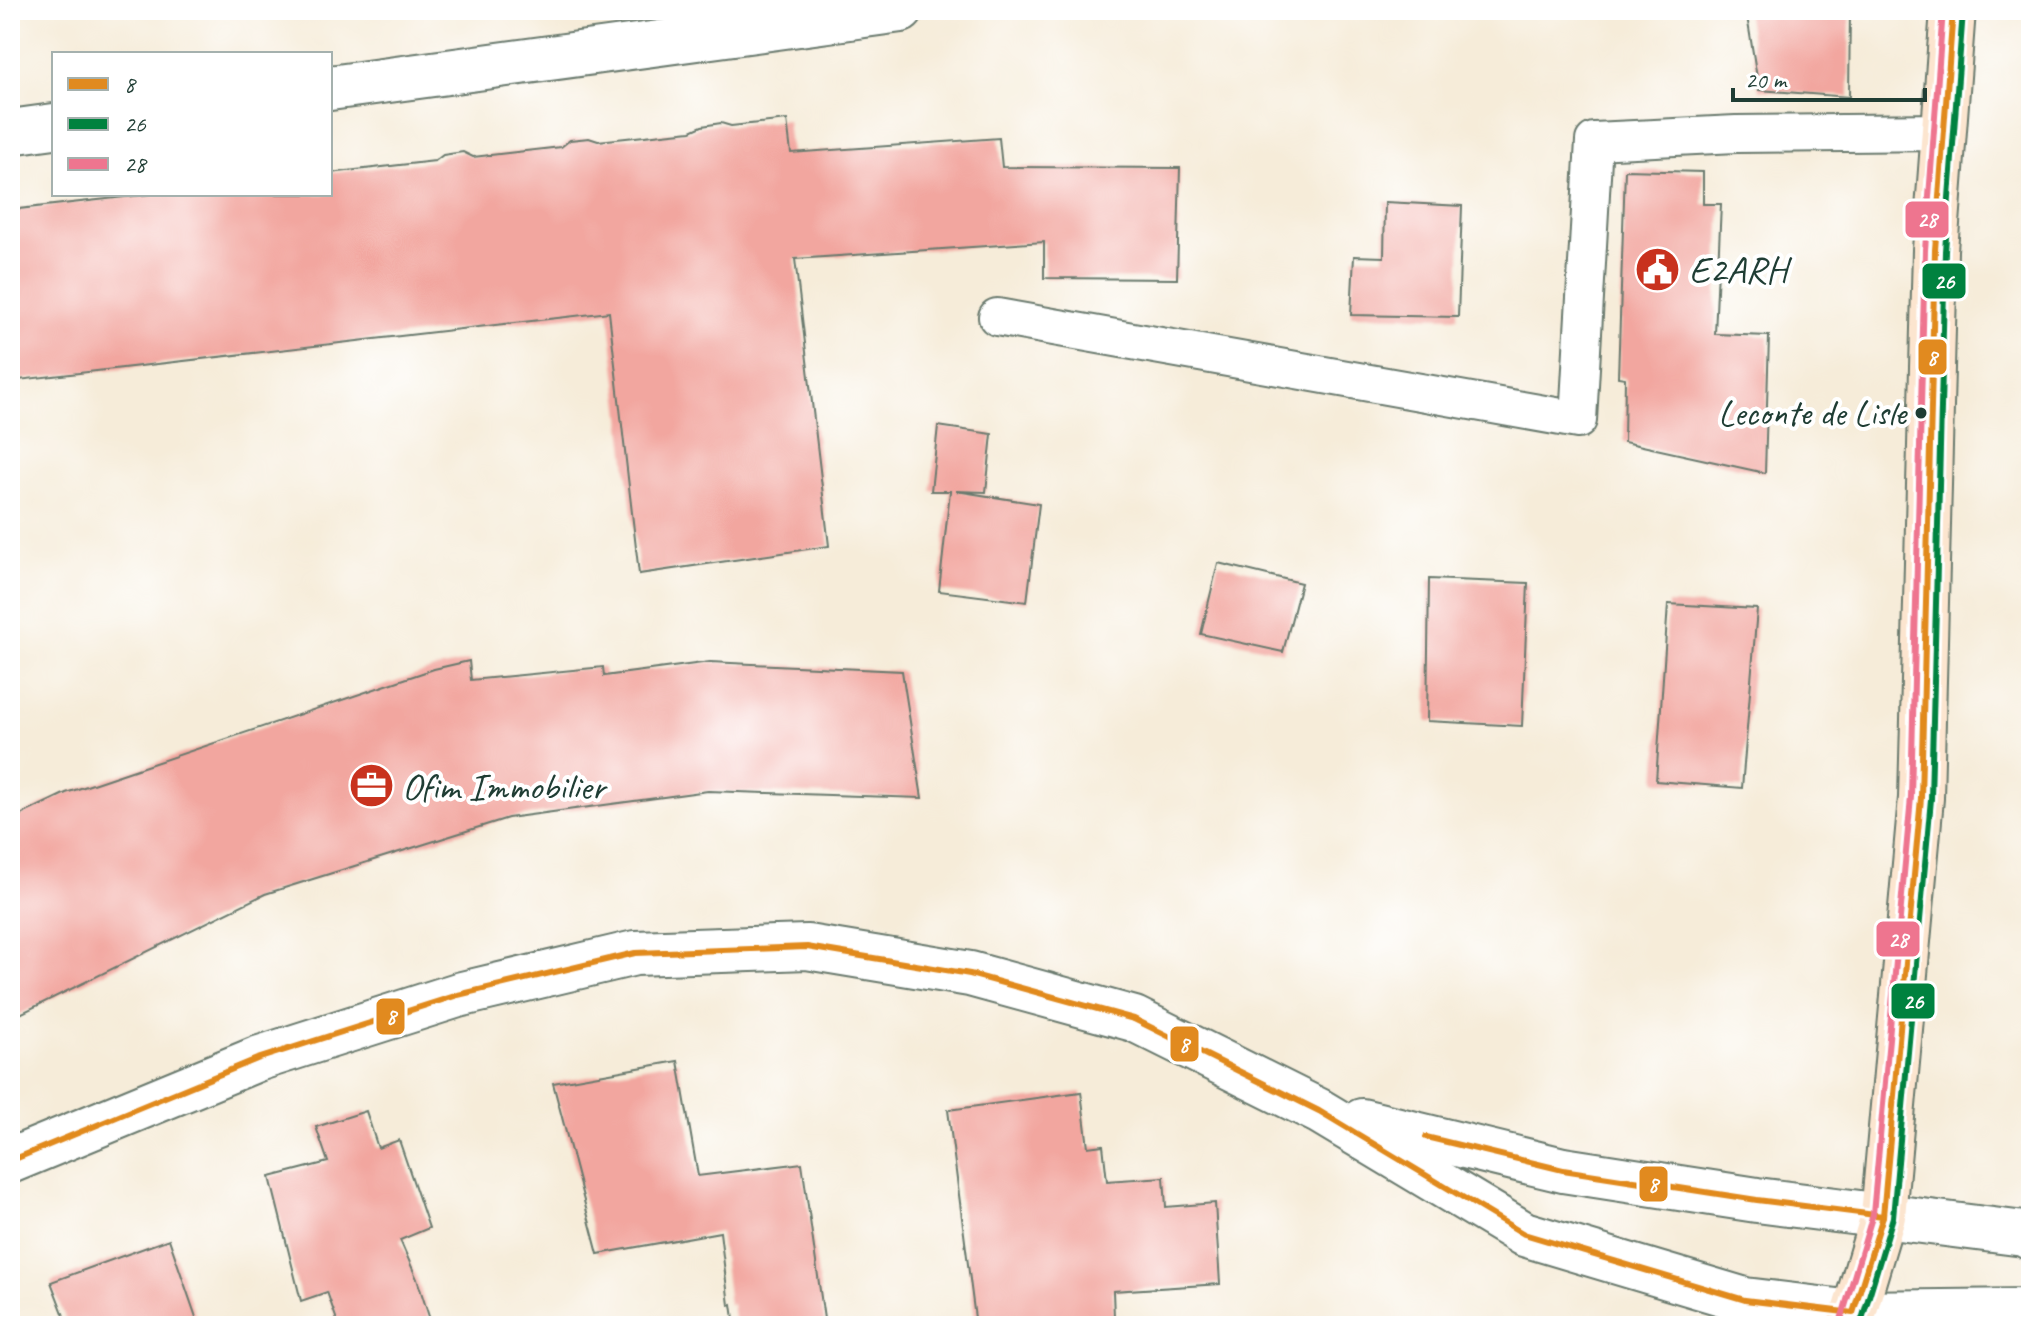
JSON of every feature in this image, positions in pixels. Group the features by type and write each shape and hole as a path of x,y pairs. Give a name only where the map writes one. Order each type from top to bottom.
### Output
{"main road":[{"path":"1851,1320 1883,1216 1921,798 1935,266 1953,10"}],"street":[{"path":"332,88 901,10"},
{"path":"10,132 52,126"},
{"path":"10,1161 257,1059 458,995 635,953 807,947 970,974 1134,1019 1319,1111 1524,1234 1745,1300 1851,1320 2031,1311"},
{"path":"1319,1111 1563,1170 2024,1234 2031,1238"}],"lane":[{"path":"997,317 1578,420 1594,141 1736,134 1944,132"}],"building":[{"path":"1746,10 1850,10 1849,97 1759,90"},
{"path":"787,120 791,153 999,138 1002,167 1180,168 1177,279 1044,278 1044,242 795,259 829,546 639,574 609,312 10,381 10,210 133,196 332,196 332,173 435,161 443,155 463,152 473,157 561,147 570,140 589,138 598,141 691,131 721,123 731,126"},
{"path":"1625,170 1703,172 1703,204 1721,204 1715,334 1769,336 1765,473 1624,442 1625,378 1618,377"},
{"path":"1385,202 1462,206 1458,317 1351,315 1354,256 1384,257"},
{"path":"938,426 992,434 986,492 956,491 1039,504 1027,602 939,591 950,491 931,491"},
{"path":"1218,563 1301,583 1283,652 1201,634"},
{"path":"1429,579 1528,583 1522,726 1427,721"},
{"path":"1668,604 1757,609 1742,788 1656,781"},
{"path":"469,661 471,680 603,667 604,676 710,662 902,671 922,798 708,791 508,818 265,894 10,1019 10,820 66,793 434,669"},
{"path":"678,1061 698,1176 802,1163 825,1326 735,1326 732,1304 729,1305 720,1232 598,1254 553,1083"},
{"path":"1081,1092 1088,1147 1103,1145 1107,1181 1164,1177 1166,1207 1215,1203 1220,1284 1113,1291 1114,1317 1079,1326 976,1326 948,1110"},
{"path":"366,1111 378,1148 399,1140 429,1228 400,1240 432,1326 339,1326 327,1292 301,1301 270,1177 328,1162 316,1127"},
{"path":"169,1239 199,1326 68,1326 51,1282"}],"transit line":[{"name":"28","path":"1840,1323 1873,1214 1911,797 1925,250 1943,10"},
{"name":"8","path":"10,1161 257,1059 458,995 635,953 807,947 970,974 1134,1019 1319,1111 1524,1234 1745,1300 1853,1313 1883,1216 1921,798 1935,250 1953,10"},
{"name":"26","path":"1860,1326 1893,1217 1931,799 1945,251 1963,11"},
{"name":"8","path":"1426,1137 1563,1170 1883,1216"}],"place":[{"name":"E2ARH","path":"1658,269"},
{"name":"Leconte de Lisle","path":"1921,413"},
{"name":"Ofim Immobilier","path":"371,786"}]}
